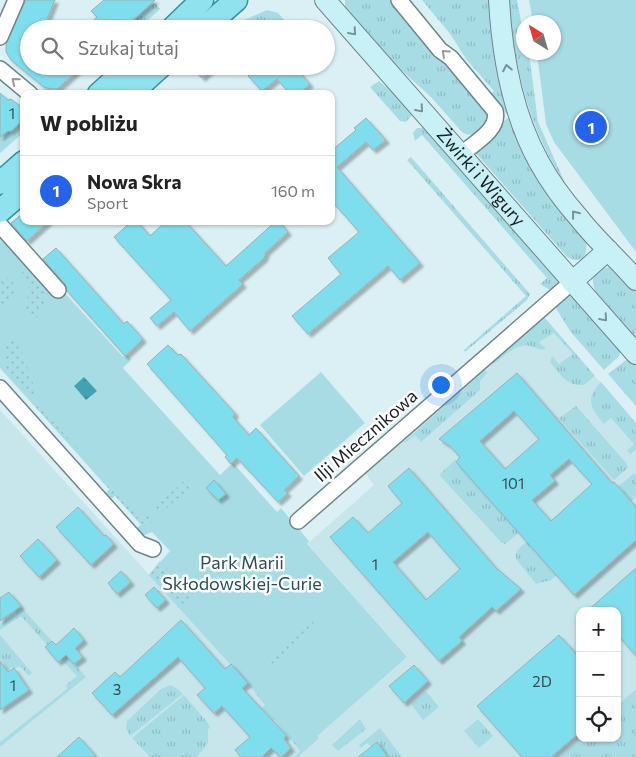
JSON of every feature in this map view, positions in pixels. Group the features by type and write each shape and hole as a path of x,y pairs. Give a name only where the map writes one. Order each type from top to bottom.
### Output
{"main road":[{"path":"181,20 202,0"},
{"path":"213,20 236,0"},
{"path":"499,0 503,46 517,109 539,162 578,218 636,280"},
{"name":"Żwirki i Wigury","path":"331,2 460,154 636,354"},
{"path":"103,90 120,75"},
{"path":"134,90 151,75"},
{"path":"0,183 20,166"},
{"path":"0,211 20,194"},
{"path":"572,282 608,250"}],"street":[{"path":"0,37 16,0"},
{"path":"399,0 440,50 451,58 495,111 496,120 492,127 460,154"},
{"path":"0,69 25,90"},
{"path":"0,225 58,290"},
{"name":"Ilji Miecznikowa","path":"298,520 572,282"},
{"path":"0,388 140,544 153,549"}],"shaded area":[{"path":"544,317 636,423 636,757 0,757 0,410 305,747 407,657 307,544 374,485 365,473"}],"green space":[{"path":"345,0 393,0 488,112 489,121 474,134 470,135 462,132 431,97 378,49 345,9"},
{"path":"422,0 492,0 497,52 586,239 585,254 581,259 577,260 567,257 474,151 475,147 509,117 491,94 494,91 466,59 451,35"},
{"path":"509,0 517,0 520,15 516,15 516,54 515,48"},
{"path":"529,0 636,0 636,252 554,142 546,124 538,60 561,60 561,15 532,15"},
{"path":"154,2 160,9 148,20 133,20"},
{"path":"267,10 278,13 285,20 244,20"},
{"path":"517,60 530,60 538,122 565,183 541,140 532,118"},
{"path":"379,81 408,106 412,115 406,122 400,121 370,87"},
{"path":"20,123 20,136 0,153 0,137 11,131"},
{"path":"417,128 425,128 559,282 555,288 550,290 540,284 547,278 422,135 415,141 413,133"},
{"path":"411,157 530,294 527,300 465,352 464,350 526,296 407,160"},
{"name":"Park Marii Skłodowskiej-Curie","path":"0,232 62,290 123,357 127,355 131,360 123,368 220,475 233,463 277,512 281,508 309,541 307,544 407,657 305,747 149,575 170,551 152,532 142,536 135,530 141,524 0,368"},
{"path":"613,267 636,289 636,344 601,303 593,285 593,276 602,268"},
{"path":"25,270 45,293 44,306 37,318 23,307 28,294 28,285 22,273"},
{"path":"5,277 14,284 16,293 11,301 0,304 0,295 2,293 0,292 0,278"},
{"path":"565,297 574,297 621,349 619,356 604,370 570,331 554,305"},
{"path":"544,317 595,376 584,385 568,382 550,362 552,356 559,364 573,354 554,333 539,342 546,349 520,346 495,363 490,364"},
{"path":"17,338 37,395 31,397 6,368 5,340"},
{"path":"626,360 633,362 636,366 636,406 608,374"},
{"path":"485,370 487,373 480,381 480,390 421,442 415,435 404,442"},
{"path":"321,372 365,423 304,476 260,425"},
{"path":"601,382 636,423 636,449 631,454 627,451 634,444 611,418 604,424 591,404 592,394"},
{"path":"32,403 38,404 51,422 74,444 90,465 104,478 103,480 107,484 109,483 121,496 119,498 123,502 125,501 137,514 135,515 144,522 141,525 115,496 109,501 104,495 109,489"},
{"path":"576,406 627,464 628,468 614,480 559,418"},
{"path":"456,459 456,462 519,533 505,544 501,542 441,477 440,474"},
{"path":"633,474 636,475 636,497 631,501 619,486"},
{"path":"184,478 194,489 190,488 152,521 152,526 142,515 148,512 152,517 155,513 152,509 177,487 182,491 185,487 182,483"},
{"path":"526,542 529,543 557,575 551,580 536,584 516,559 517,551"},
{"path":"160,561 165,569 167,568 171,577 173,576 181,584 180,586 184,590 189,593 197,586 201,591 180,609 149,575"},
{"path":"21,607 52,641 47,645 21,616 0,630 0,624 16,614 15,611"},
{"path":"316,620 319,623 273,664 267,658 272,658"},
{"path":"0,635 32,673 29,676 20,666 14,669 12,667 8,670 0,659"},
{"path":"66,655 86,677 0,747 0,742 67,689 66,685 77,676 61,659"},
{"path":"170,685 183,694 130,736 126,728 127,721 161,689"},
{"path":"636,689 636,757 560,757 577,742 621,742 621,702"},
{"path":"426,691 439,707 423,720 411,704"},
{"path":"256,692 305,747 307,745 306,724 319,738 298,757 294,757 300,751 275,720 262,708 265,705"},
{"path":"184,695 208,723 210,728 208,729 208,743 197,757 150,757 132,738"},
{"path":"360,719 366,729 338,751 332,745"},
{"path":"478,719 493,736 479,748 464,731"},
{"path":"380,728 402,757 388,757 377,742 371,747 367,743 361,748 359,745"}],"water":[{"path":"84,377 97,391 86,400 74,386"}],"building":[{"path":"26,0 55,0 47,20 20,20 20,67 11,60 6,52 6,44"},
{"path":"104,0 155,0 133,20 94,20 97,17 91,11"},
{"path":"29,75 73,75 57,89 44,87"},
{"path":"302,75 310,84 303,90 287,90 277,79 261,90 248,76"},
{"path":"0,93 8,100 11,99 20,106 20,123 11,131 0,137"},
{"path":"366,118 386,140 373,150 366,142 337,167 420,263 400,280 388,266 308,334 292,316 341,274 328,258 359,232 335,205 335,148 356,130 354,128"},
{"path":"20,216 20,225 45,225 27,241 11,223"},
{"path":"128,225 140,225 150,236 162,225 189,225 226,266 272,225 282,225 288,232 266,252 264,258 239,280 243,284 190,331 174,312 157,326 150,318 171,300 114,237"},
{"path":"56,248 124,324 127,321 143,339 125,356 67,291 65,284 43,259"},
{"path":"168,345 178,355 181,354 235,413 233,417 249,435 256,428 299,476 284,490 288,493 278,502 237,458 231,464 225,457 227,455 147,364"},
{"path":"517,373 612,483 614,482 636,507 636,540 574,595 456,462 460,457 450,446 439,439","holes":["514,411 539,439 505,469 480,441","569,459 592,484 551,521 532,500 555,481 550,475"]},
{"path":"409,468 496,568 521,589 496,611 492,607 459,637 462,641 439,661 330,537 353,517 368,533 402,503 388,486","holes":["428,532 460,569 426,600 393,562"]},
{"path":"214,480 226,494 218,500 206,488"},
{"path":"78,507 104,536 106,535 114,544 91,565 56,527"},
{"path":"38,539 57,560 39,577 20,556"},
{"path":"636,568 636,656 621,639 621,607 592,607"},
{"path":"121,571 131,582 117,594 108,583"},
{"path":"154,587 166,600 157,608 145,595"},
{"path":"9,592 21,606 0,621 0,598"},
{"path":"181,620 225,669 231,664 248,683 242,688 286,735 284,739 291,748 281,757 271,748 262,757 241,757 235,750 250,737 222,706 214,713 197,695 205,688 178,657 112,715 92,693 115,672 120,677"},
{"path":"74,628 84,640 75,648 83,657 74,664 66,655 58,662 45,647 52,641 56,645"},
{"path":"559,635 576,654 576,735 551,757 522,757 477,706"},
{"path":"0,661 8,672 14,668 29,690 0,710"},
{"path":"414,665 428,681 404,703 389,686"},
{"path":"79,737 97,757 57,757"},
{"path":"377,742 388,757 358,757 371,747"}],"place":[{"name":"Nowa Skra","path":"591,127"}]}
